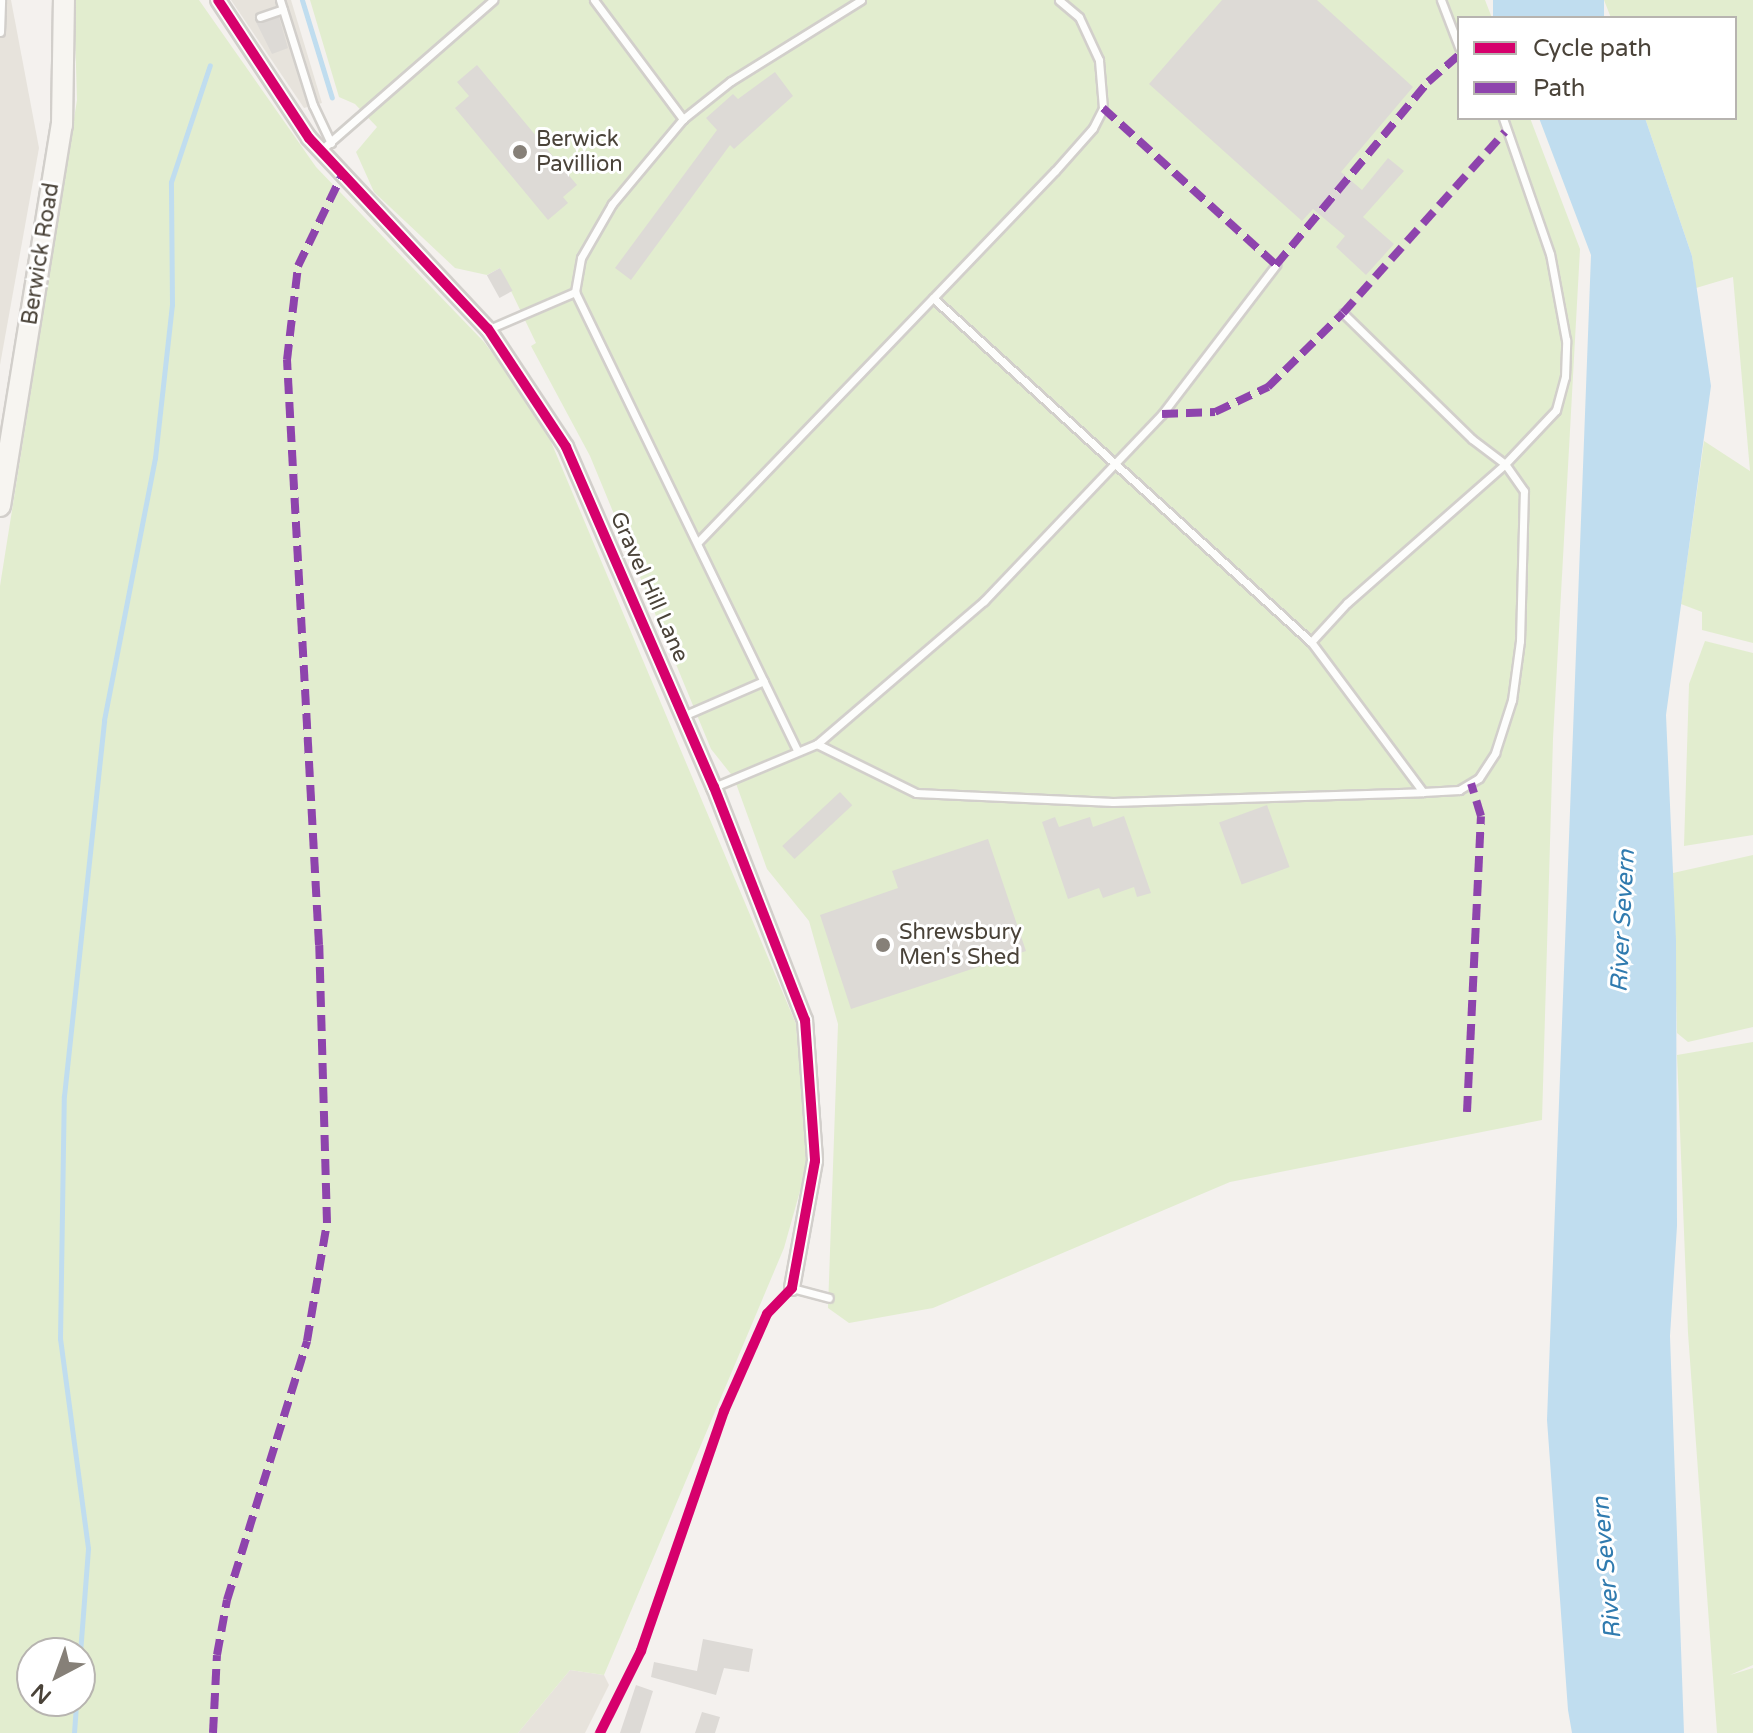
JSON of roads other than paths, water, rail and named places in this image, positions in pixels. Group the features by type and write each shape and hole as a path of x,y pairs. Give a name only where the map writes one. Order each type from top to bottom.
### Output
{"main road":[{"name":"Berwick Road","path":"0,506 62,125 64,0"}],"street":[{"name":"Gravel Hill Lane","path":"218,0 325,147 488,329 566,447 714,787 805,1020 815,1161 792,1288"}],"lane":[{"path":"0,32 1,0"},
{"path":"280,0 325,147 493,0"},
{"path":"594,0 683,119"},
{"path":"797,750 699,541 575,292 581,258 612,204 683,119 731,81 861,0"},
{"path":"699,541 1093,128 1103,108 1099,60 1079,17 1059,0"},
{"path":"1441,0 1457,42"},
{"path":"260,17 283,9"},
{"path":"1311,642 1347,603 1505,464 1556,410 1565,377 1566,340 1550,254 1504,120"},
{"path":"714,787 817,744 984,601 1162,414 1276,265"},
{"path":"488,329 575,292"},
{"path":"933,298 1114,466 1311,642 1423,792"},
{"path":"817,744 916,793 1113,802 1459,790 1479,778 1495,753 1512,700 1520,641 1524,491 1505,464 1472,439 1343,313"},
{"path":"683,716 764,681"},
{"path":"792,1288 829,1298"}],"water":[{"path":"1493,0 1604,0 1604,16 1493,16"},
{"name":"River Severn","path":"1540,120 1646,120 1692,256 1711,386 1666,715 1676,940 1677,1226 1670,1336 1684,1733 1572,1733 1547,1420 1591,255"}],"waterway":[{"path":"302,0 332,98"},
{"path":"81,1637 88,1548 60,1339 64,1096 104,720 155,458 172,305 171,182 210,65"},
{"path":"74,1733 75,1717"}],"place":[{"name":"Berwick Pavillion","path":"520,152"},
{"name":"Shrewsbury Men's Shed","path":"883,945"}]}
